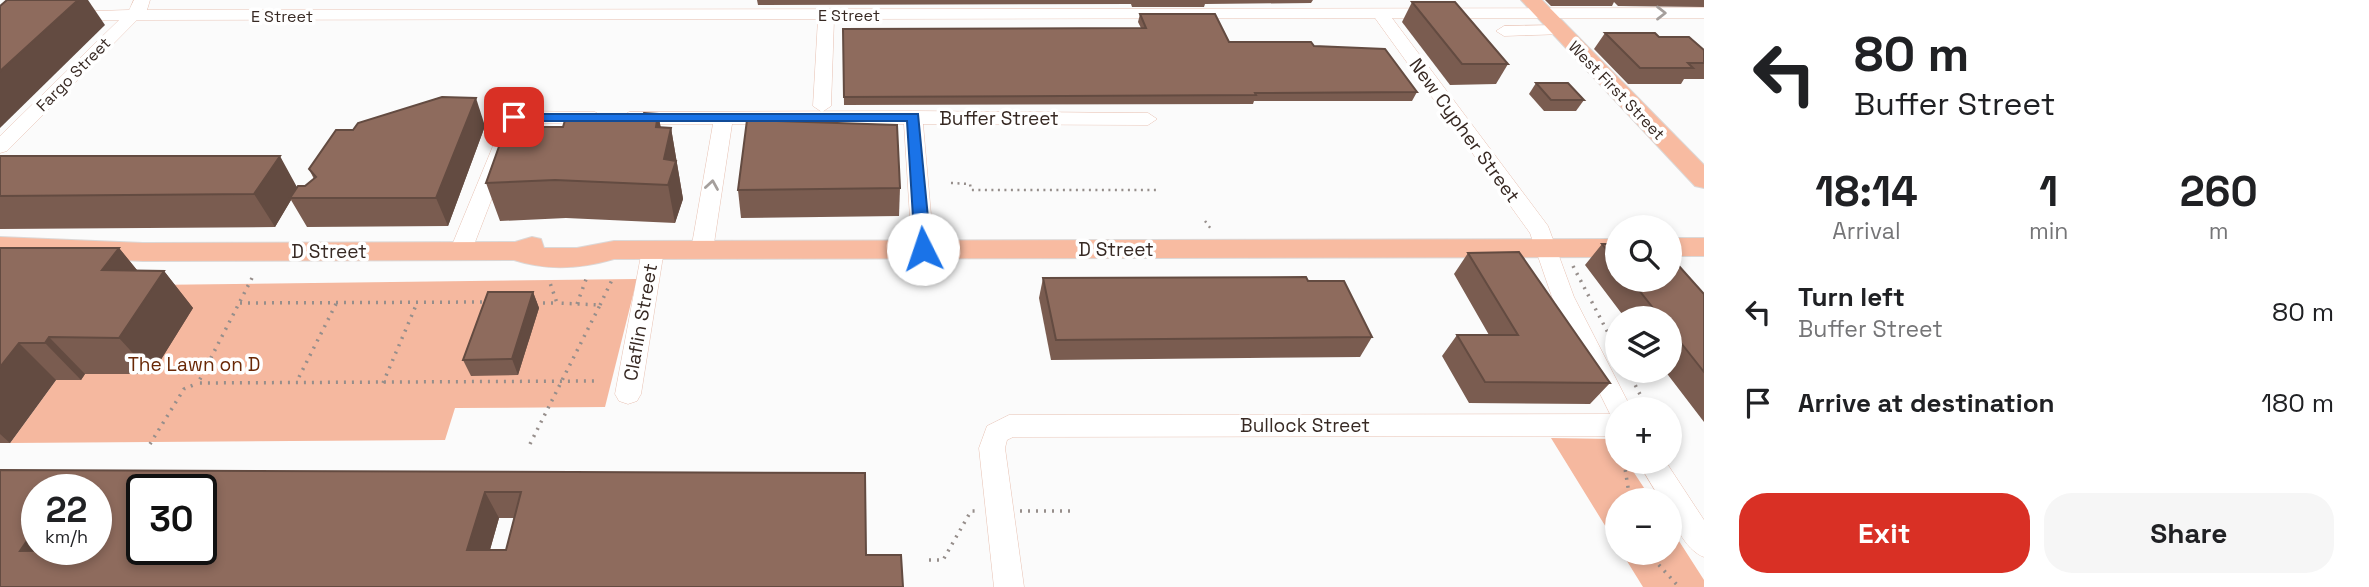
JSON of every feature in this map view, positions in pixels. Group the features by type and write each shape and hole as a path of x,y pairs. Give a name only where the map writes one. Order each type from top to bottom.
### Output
{"main road":[{"name":"West First Street","path":"1545,14 1704,180"},
{"name":"D Street","path":"0,246 142,252 515,251 534,259 592,257 614,250 1605,248"},
{"path":"1682,247 1704,247"},
{"name":"D Street","path":"0,262 142,252"}],"street":[{"name":"Fargo Street","path":"0,147 140,8 142,0"},
{"path":"1610,0 1623,13"},
{"path":"1692,0 1704,12"},
{"name":"E Street","path":"54,14 131,17 1704,12"},
{"name":"New Cypher Street","path":"1380,13 1540,231 1572,318 1613,397"},
{"path":"1504,31 1545,14"},
{"path":"822,106 826,15"},
{"name":"Buffer Street","path":"461,250 514,117 1148,119"},
{"path":"913,117 923,249"},
{"path":"702,250 723,119"},
{"name":"Claflin Street","path":"628,394 653,250"},
{"name":"Bullock Street","path":"1009,587 993,454 996,434 1009,426 1605,425"},
{"path":"1659,474 1704,544"}],"path":[{"path":"951,183 970,184 971,190 1159,190"},
{"path":"1205,221 1211,229"},
{"path":"1545,249 1576,267 1605,326"},
{"path":"577,304 588,274"},
{"path":"198,383 252,278"},
{"path":"530,444 612,279"},
{"path":"549,280 557,303"},
{"path":"240,303 500,302"},
{"path":"299,377 337,303"},
{"path":"383,383 417,303"},
{"path":"525,303 600,305"},
{"path":"150,444 184,389 198,383 595,382"},
{"path":"929,560 943,560 971,511 982,511"},
{"path":"1018,511 1070,511"},
{"path":"1659,565 1679,587"}],"green space":[{"name":"The Lawn on D","path":"637,279 605,407 455,408 445,440 10,443 56,380 81,379 149,285"},
{"path":"1551,438 1605,439 1605,474 1635,474 1644,488 1605,488 1605,526"},
{"path":"1682,546 1704,580 1704,587 1643,587 1629,565 1682,565"}],"building":[{"path":"7,0 78,0 0,71 0,6"},
{"path":"1412,2 1455,2 1508,64 1462,64"},
{"path":"1140,14 1215,14 1229,42 1311,42 1314,46 1385,49 1417,92 844,97 843,29 1146,28"},
{"path":"1605,33 1655,33 1659,37 1689,37 1704,50 1704,63 1688,63 1693,68 1640,68"},
{"path":"1536,83 1568,83 1584,100 1551,100"},
{"path":"442,97 476,98 436,198 290,198 298,186 305,186 316,177 309,169 336,130 353,130 358,123"},
{"path":"644,113 658,114 656,127 671,128 664,159 676,161 668,185 555,180 486,183 506,127 563,127 566,117 642,117"},
{"path":"747,120 897,125 900,188 738,190"},
{"path":"0,156 280,156 254,194 0,196"},
{"path":"0,248 119,248 102,270 164,271 119,338 49,337 45,343 19,343 0,367"},
{"path":"1519,252 1605,376 1605,383 1485,382 1457,335 1518,335 1468,253"},
{"path":"1682,269 1704,294 1704,372 1682,344 1682,306 1652,306 1640,292 1682,292"},
{"path":"1306,277 1308,281 1344,281 1372,337 1056,340 1043,278"},
{"path":"488,292 533,292 512,359 463,360"},
{"path":"0,470 865,473 866,555 901,555 903,587 0,587","holes":["485,492 521,492 506,550 467,550"]}],"route":[{"path":"514,117 913,117 923,249"}]}
